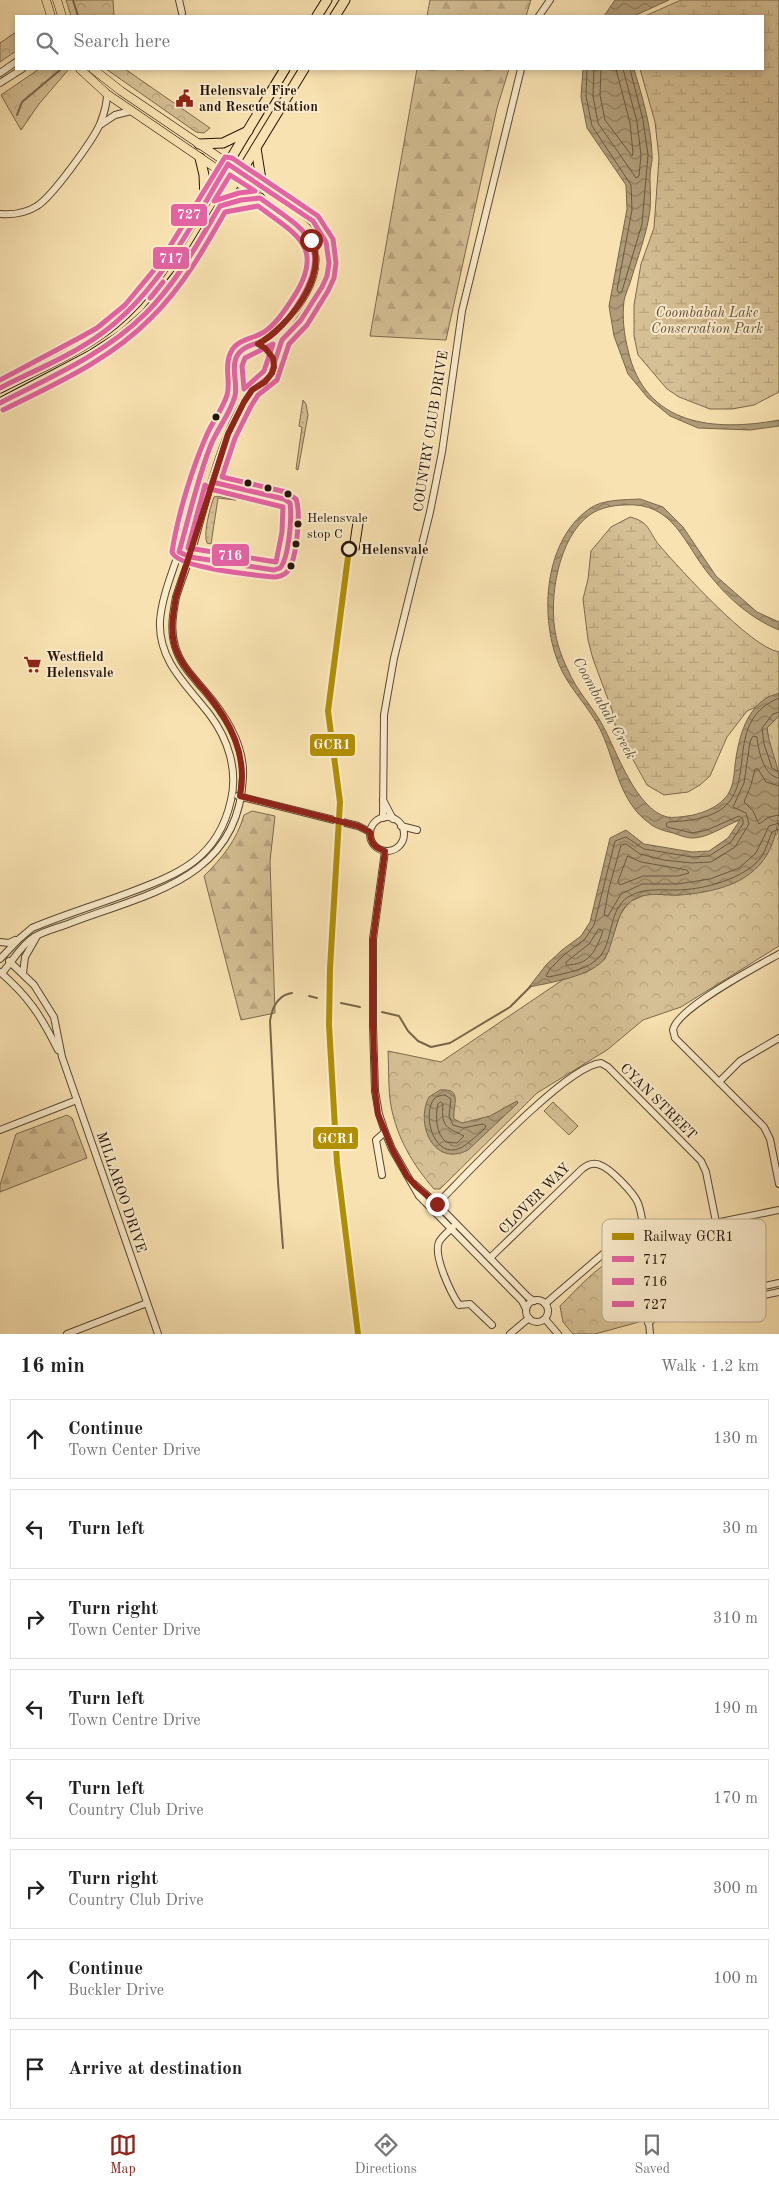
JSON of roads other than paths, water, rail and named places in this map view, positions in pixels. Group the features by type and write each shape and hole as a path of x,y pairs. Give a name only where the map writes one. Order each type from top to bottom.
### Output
{"highway":[{"path":"318,15 326,0"},
{"path":"336,15 345,0"},
{"path":"0,388 84,344 123,316 155,282 284,70"},
{"path":"1,403 93,354 134,325 172,284 242,173 303,70"},
{"path":"198,144 223,143 248,131"},
{"path":"256,148 262,186"},
{"path":"200,158 204,173 206,200"},
{"path":"220,206 241,200 260,198"}],"main road":[{"path":"46,0 51,15"},
{"path":"57,0 62,15"},
{"path":"81,70 107,94 236,182"},
{"path":"94,70 121,91 242,173"}],"street":[{"path":"179,0 182,13"},
{"path":"540,15 550,0"},
{"path":"0,73 15,63"},
{"path":"0,83 20,70"},
{"name":"COUNTRY CLUB DRIVE","path":"383,818 384,715 394,658 430,512 440,461 462,311 521,70"},
{"path":"0,214 18,213 31,209 54,191 100,125 107,104 107,94"},
{"path":"100,125 115,115 131,111"},
{"path":"1,973 31,940 38,935 168,887 200,868 214,854 226,837 234,820 243,774 241,758 236,740 221,712 185,668 174,646 172,626 176,597 228,434 252,390 270,376 282,340 301,320 325,281 329,256 323,235 312,221 242,173"},
{"path":"1,956 32,928 169,877 187,868 207,850 225,821 232,795 232,763 228,746 209,714 173,670 161,638 160,622 163,600 199,479 215,435 235,397 237,377 234,366 237,355 247,346 258,344 274,333 294,309 313,278 317,257 314,246 306,234 236,182"},
{"path":"258,344 269,352 274,362"},
{"path":"237,377 245,384 259,385"},
{"path":"199,479 212,482"},
{"path":"232,795 358,826 370,832"},
{"path":"382,799 393,819 401,826 417,830 403,835"},
{"path":"358,826 373,824 383,818 393,819"},
{"path":"373,824 370,832 372,842 378,849 385,851 397,847 402,842 401,826"},
{"path":"385,851 373,939 373,1026 375,1091 378,1114 385,1132 407,1176 419,1196 522,1301 528,1318 535,1322 545,1318 548,1309 545,1304 528,1297 407,1176"},
{"path":"66,916 72,919 86,914 91,916"},
{"path":"23,973 25,957 38,935"},
{"path":"0,942 9,943 19,939"},
{"path":"779,954 698,1001 674,1024 673,1032 676,1038 764,1127 770,1139 779,1184"},
{"name":"MILLAROO DRIVE","path":"1,956 23,973 34,985 54,1017 62,1058"},
{"name":"MILLAROO DRIVE","path":"1,973 22,990 39,1013 62,1058 158,1334"},
{"path":"719,1082 740,1061 779,1039"},
{"name":"CYAN STREET","path":"437,1204 551,1092 590,1066 600,1063 608,1067 701,1161 706,1172 715,1219"},
{"path":"0,1130 77,1100"},
{"path":"382,1175 376,1140 385,1132"},
{"name":"CLOVER WAY","path":"490,1258 582,1169 593,1164 599,1164 605,1168 632,1194 638,1204 641,1219"},
{"path":"732,1219 779,1210"},
{"path":"456,1224 441,1239 438,1247 447,1287 459,1305 470,1304 492,1325"},
{"path":"545,1304 602,1255"},
{"path":"766,1286 779,1283"},
{"path":"766,1295 779,1292"},
{"path":"526,1309 534,1301"},
{"path":"67,1334 147,1302"},
{"path":"510,1334 528,1318"},
{"path":"545,1318 558,1334"},
{"path":"648,1323 650,1334"}],"water":[{"path":"615,0 669,0 636,15 605,15"},
{"path":"583,70 634,70 646,111 652,157 649,219 623,307 625,338 637,375 650,395 666,409 686,418 707,423 730,425 755,424 779,420 779,426 750,430 698,428 670,416 648,398 628,374 614,336 609,306 627,209 626,185 587,128 581,97"},
{"path":"640,499 663,507 683,527 716,576 757,612 779,622 779,630 751,615 726,594 702,566 677,528 667,518 655,510 641,506 616,506 591,514 570,537 563,553 558,570 553,605 556,636 564,662 575,685 603,726 637,792 656,812 667,817 682,817 702,813 722,802 728,795 734,778 738,747 747,720 766,698 779,693 779,716 767,728 779,776 777,825 772,844 764,860 752,872 738,881 721,888 680,895 653,894 640,896 626,906 621,914 608,953 599,964 591,970 570,978 529,987 546,965 581,936 590,922 610,838 626,830 644,844 692,852 709,851 728,838 740,820 711,834 690,838 658,828 639,814 630,803 618,778 599,727 567,680 555,654 550,632 548,609 549,585 554,563 562,542 573,524 594,506 600,503"},
{"path":"440,1090 447,1090 454,1095 454,1119 462,1123 490,1116 517,1101 518,1103 468,1150 456,1154 445,1153 430,1140 424,1119 425,1107 429,1097"}],"waterway":[{"path":"73,0 78,15"},
{"path":"17,115 22,102 60,70"},
{"path":"382,1012 399,1016 408,1031 418,1041 431,1047 450,1043 510,1007 531,986"},
{"path":"283,1248 270,1021 272,1011 279,999 292,993"},
{"path":"309,996 317,998"},
{"path":"341,1003 360,1007"}],"tram line":[{"path":"349,549 354,515"},
{"path":"359,550 364,517"}],"rail line":[{"name":"GCR1","path":"349,549 328,711 340,802 330,968 329,1025 337,1163 358,1334"}],"place":[{"name":"Helensvale Fire and Rescue Station","path":"185,98"},
{"name":"Helensvale stop C","path":"298,524"},
{"name":"Helensvale","path":"349,549"},
{"name":"Westfield Helensvale","path":"32,664"}],"park label":[{"name":"Coombabah Lake Conservation Park","path":"707,320"}],"water label":[{"name":"Coombabah Creek","path":"605,708"}]}
